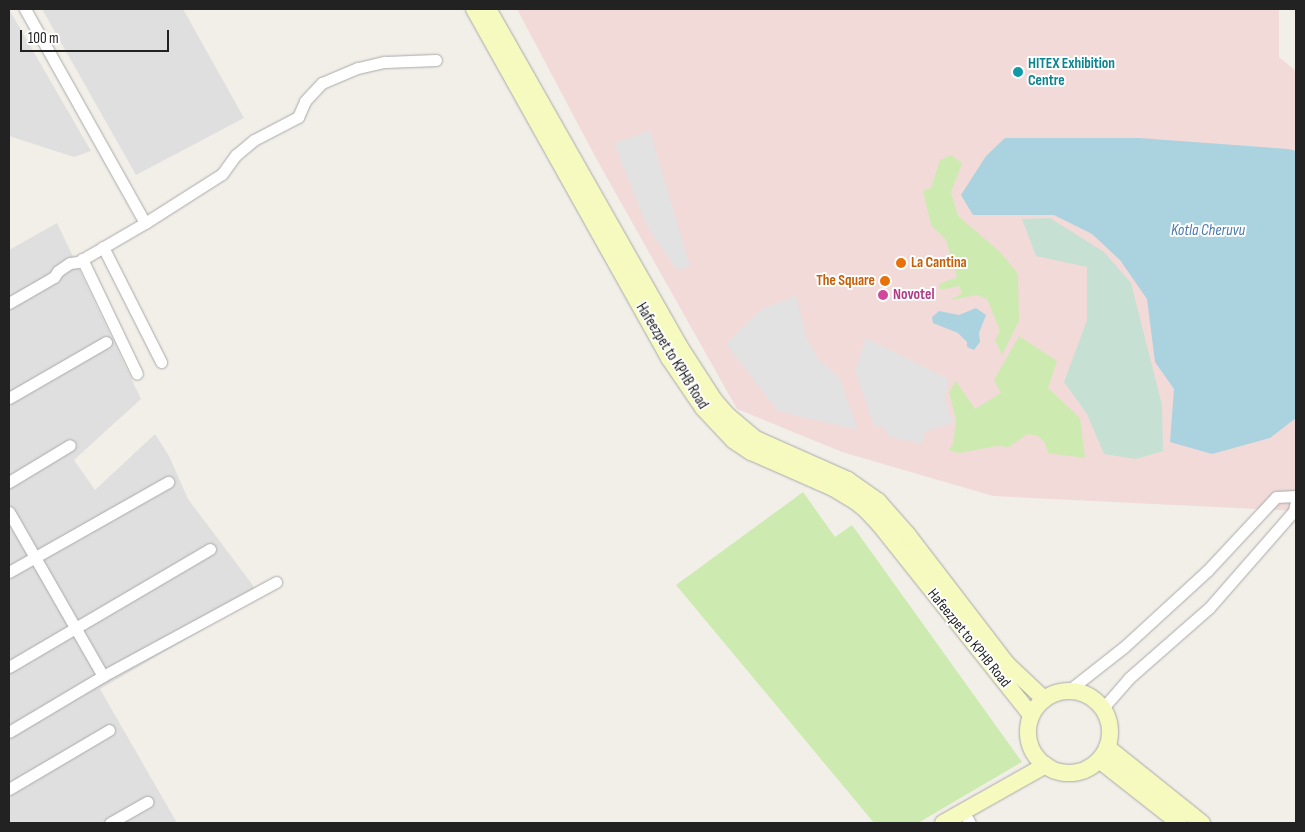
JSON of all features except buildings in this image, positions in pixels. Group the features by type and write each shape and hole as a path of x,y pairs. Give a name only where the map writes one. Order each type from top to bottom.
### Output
{"main road":[{"name":"Hafeezpet to KPHB Road","path":"474,9 669,358 703,408 733,440 751,452 833,488 866,510 880,525 1031,715"},
{"path":"488,9 675,339 715,401 727,415 756,439 848,480 878,501 908,535 1001,656 1044,699"},
{"path":"1081,692 1094,699 1103,708 1110,727 1103,754 1090,767 1067,772 1046,765 1038,757 1030,742 1031,715 1044,699 1055,693 1081,692"},
{"path":"1103,754 1178,823"},
{"path":"1103,754 1202,823"},
{"path":"943,823 966,817 1046,765"}],"street":[{"path":"25,9 144,223"},
{"path":"9,302 54,277 62,277 75,269 80,261 222,174 236,155 254,140 298,117 305,101 322,82 358,68 385,62 436,60"},
{"path":"103,247 161,362"},
{"path":"80,261 137,374"},
{"path":"9,398 106,342"},
{"path":"9,482 70,445"},
{"path":"9,572 168,482"},
{"path":"1068,691 1124,647 1207,571 1276,497 1296,496"},
{"path":"1103,708 1129,678 1210,608 1294,511 1296,501"},
{"path":"9,512 103,676"},
{"path":"9,667 210,548"},
{"path":"9,732 103,676 276,582"},
{"path":"9,789 109,730"},
{"path":"110,823 147,802"}],"shaded area":[{"path":"42,9 183,9 244,118 136,175"},
{"path":"517,9 1279,9 1279,57 1296,71 1296,511 993,496 842,452 737,409 597,160"},
{"path":"10,11 91,151 74,157 9,136"},
{"path":"650,131 690,267 677,270 647,226 614,143"},
{"path":"57,223 141,399 74,460 95,490 155,434 169,456 188,499 252,584 259,597 100,689 177,823 9,823 9,250"},
{"path":"796,296 806,337 819,360 839,377 858,430 778,411 726,344 763,308"},
{"path":"866,338 948,379 945,400 953,423 924,432 922,444 890,437 883,427 874,425 855,370"}],"green space":[{"path":"951,155 962,163 951,192 958,216 1000,252 1018,274 1019,321 1002,355 995,340 1000,331 987,299 977,295 951,300 962,293 959,286 940,290 939,284 957,277 946,240 931,225 923,191 931,188 940,160"},
{"path":"1050,218 1104,252 1131,283 1162,405 1163,451 1136,459 1104,454 1087,414 1064,382 1087,320 1087,267 1036,256 1022,219"},
{"path":"1019,336 1057,361 1048,388 1080,418 1085,458 1048,453 1045,443 1038,436 1027,434 1009,447 996,446 959,453 949,450 953,444 956,420 949,392 956,381 975,409 1001,393 994,380"},
{"path":"803,492 835,537 852,525 1022,762 918,823 874,823 676,585"}],"water":[{"name":"Kotla Cheruvu","path":"1005,138 1139,138 1296,151 1296,418 1270,438 1212,454 1170,442 1174,389 1155,362 1147,299 1120,260 1092,234 1054,215 973,215 961,195 986,156"},
{"path":"976,308 986,315 979,333 980,342 974,350 967,347 967,342 958,333 933,323 932,317 939,311 959,315"}],"place":[{"name":"HITEX Exhibition Centre","path":"1018,72"},
{"name":"La Cantina","path":"901,263"},
{"name":"The Square","path":"885,281"},
{"name":"Novotel","path":"883,295"}]}
